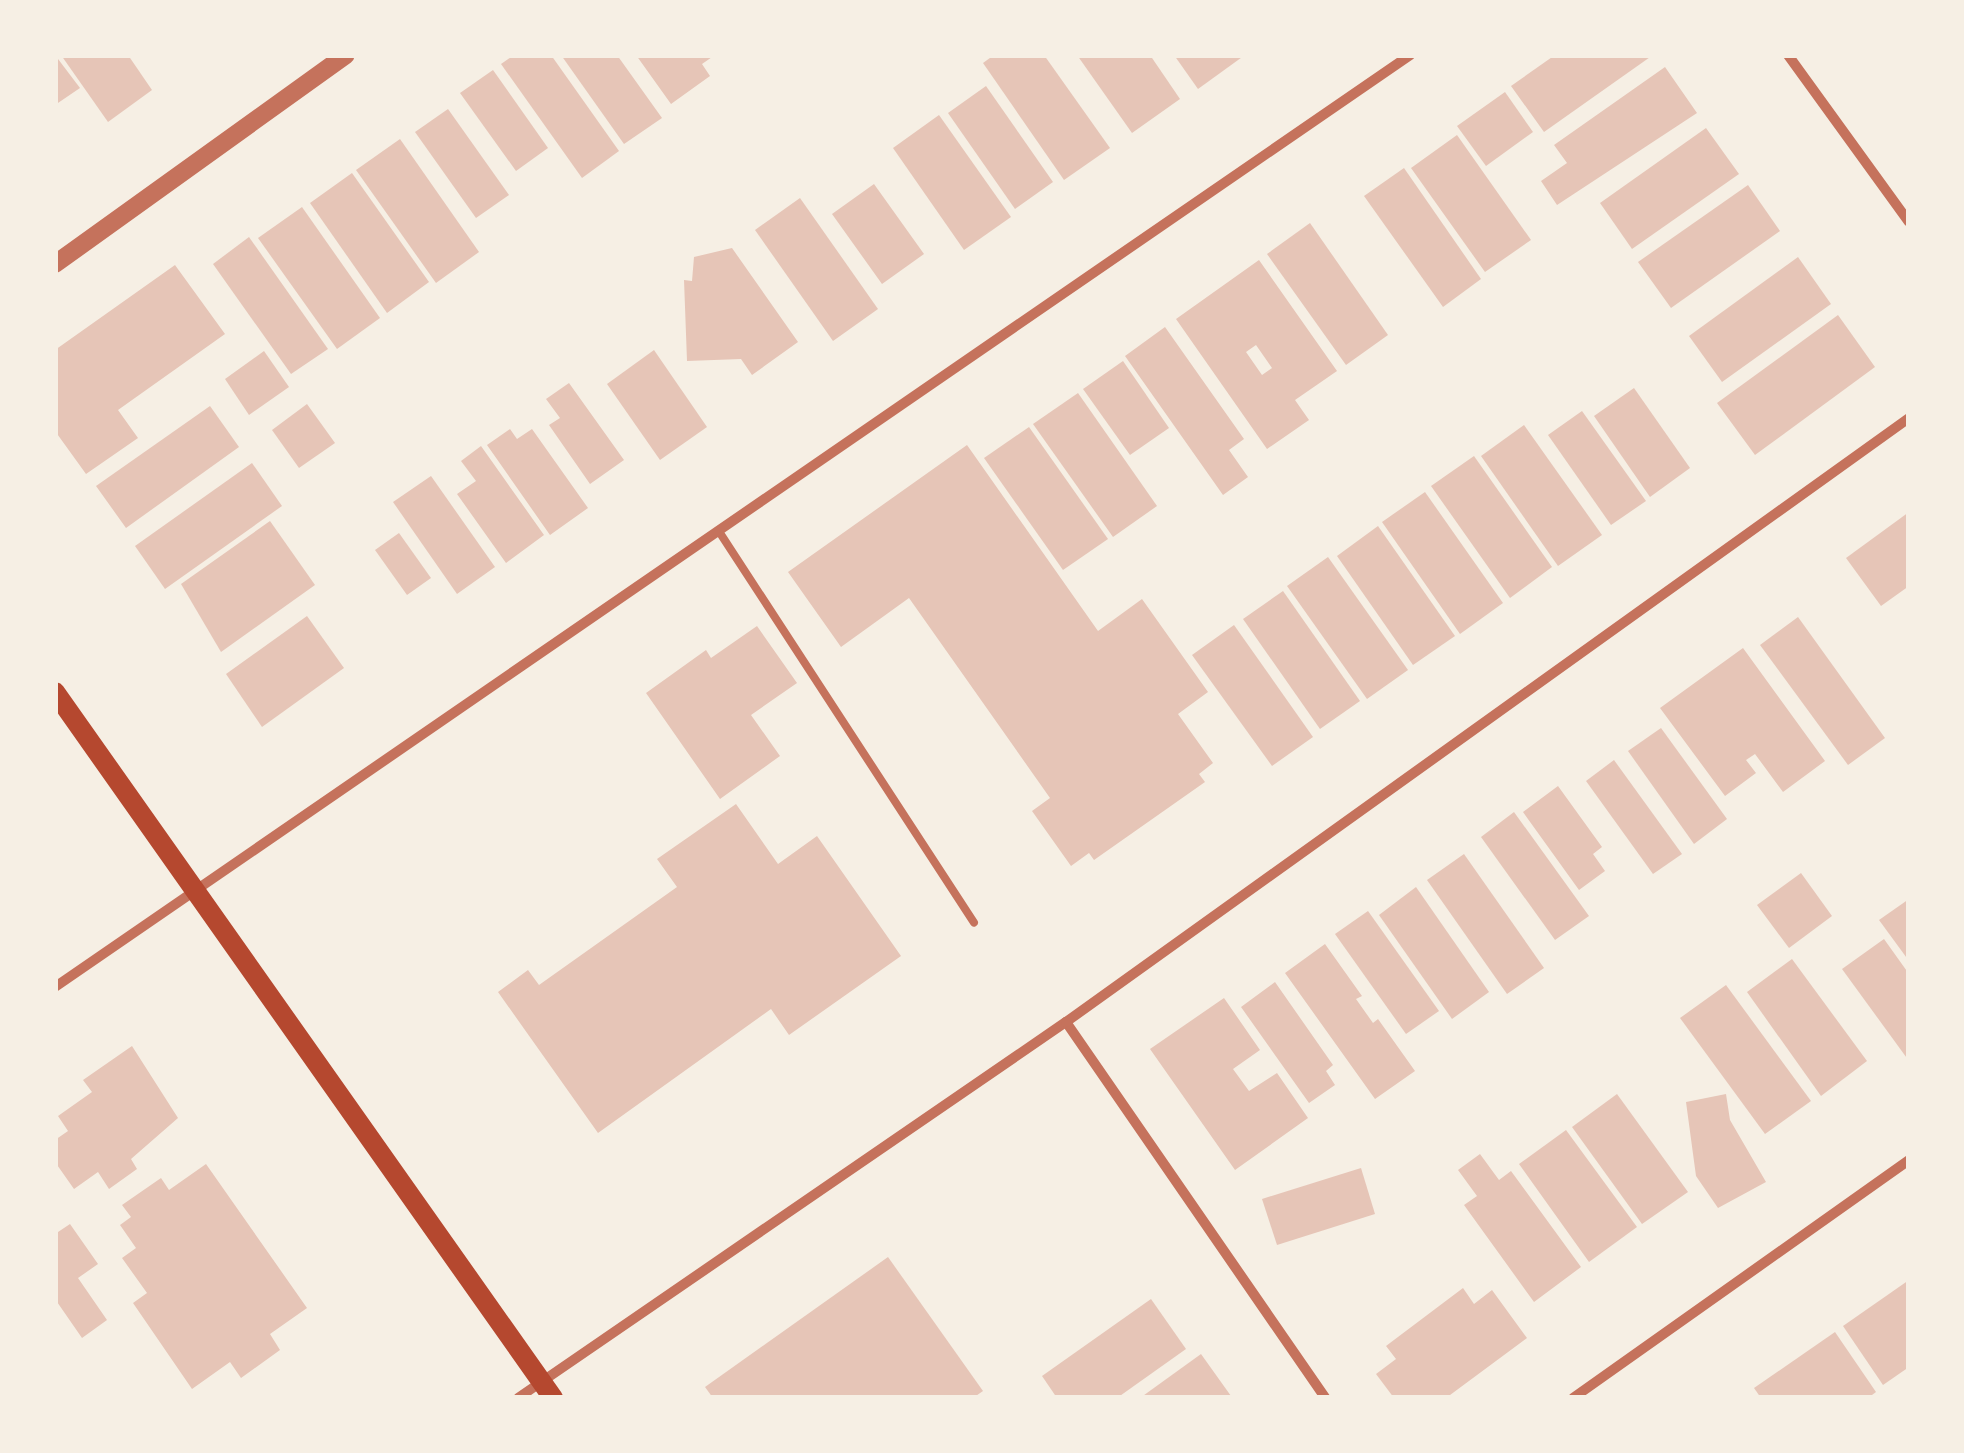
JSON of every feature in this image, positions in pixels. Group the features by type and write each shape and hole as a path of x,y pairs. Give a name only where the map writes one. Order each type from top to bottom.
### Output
{"main road":[{"path":"55,692 547,1390"}],"street":[{"path":"55,264 346,55"},
{"path":"55,987 1410,55"},
{"path":"1788,55 1909,222"},
{"path":"518,1398 547,1390 1909,418"},
{"path":"1066,1022 1325,1398"},
{"path":"1574,1398 1909,1160"}],"lane":[{"path":"720,533 974,923"}],"building":[{"path":"55,55 80,88 55,105"},
{"path":"61,55 128,55 152,90 108,122"},
{"path":"514,55 551,55 619,151 582,178 501,64"},
{"path":"561,55 617,55 662,118 624,144"},
{"path":"636,55 715,55 702,64 710,76 671,104"},
{"path":"994,55 1044,55 1110,148 1064,180 983,63"},
{"path":"1077,55 1150,55 1180,99 1132,133"},
{"path":"1174,55 1245,55 1198,89"},
{"path":"1555,55 1653,55 1544,132 1511,86"},
{"path":"1665,67 1697,113 1557,205 1541,181 1567,163 1554,145"},
{"path":"493,70 548,148 516,171 460,93"},
{"path":"986,86 1053,182 1015,209 948,113"},
{"path":"1505,92 1533,132 1486,166 1457,126"},
{"path":"448,109 509,195 476,218 415,132"},
{"path":"939,115 1011,217 964,250 893,148"},
{"path":"1706,128 1739,174 1632,249 1600,203"},
{"path":"1457,135 1531,240 1485,272 1411,168"},
{"path":"400,139 479,252 436,283 356,170"},
{"path":"1404,168 1481,279 1443,307 1364,196"},
{"path":"352,173 429,282 387,313 310,203"},
{"path":"874,184 924,254 882,284 832,214"},
{"path":"1748,185 1780,231 1671,308 1638,262"},
{"path":"800,198 878,309 833,341 755,230"},
{"path":"302,207 380,318 337,349 258,238"},
{"path":"1310,223 1388,335 1346,365 1267,254"},
{"path":"249,237 328,349 291,374 213,264"},
{"path":"732,248 798,342 752,375 741,359 687,361 684,280 692,281 694,257"},
{"path":"1798,257 1831,304 1722,382 1689,336"},
{"path":"1259,260 1337,371 1295,400 1309,420 1267,449 1176,319","holes":["1256,345 1272,368 1262,375 1246,352"]},
{"path":"175,265 225,334 118,410 138,438 86,474 55,431 55,350"},
{"path":"1838,315 1875,367 1755,455 1717,403"},
{"path":"1165,327 1244,439 1229,450 1248,477 1223,495 1125,356"},
{"path":"654,350 707,427 660,460 607,384"},
{"path":"264,351 289,387 249,415 225,379"},
{"path":"1123,361 1169,428 1130,455 1083,389"},
{"path":"569,383 624,460 590,484 549,425 560,418 546,399"},
{"path":"1634,388 1690,468 1650,497 1594,416"},
{"path":"1078,393 1157,506 1113,537 1033,424"},
{"path":"307,404 335,443 299,468 272,430"},
{"path":"210,406 239,447 126,528 96,486"},
{"path":"1582,411 1646,501 1611,525 1548,435"},
{"path":"1524,425 1602,535 1558,566 1481,456"},
{"path":"1029,427 1108,539 1063,570 984,458"},
{"path":"510,429 517,439 532,429 588,508 550,535 487,445"},
{"path":"967,445 1098,631 1142,599 1208,692 1178,714 1213,763 1199,774 1205,782 1094,860 1089,853 1071,866 1032,811 1050,798 909,598 841,647 788,572"},
{"path":"481,446 544,535 506,563 457,494 476,481 461,461"},
{"path":"1474,456 1552,567 1510,598 1431,486"},
{"path":"252,463 282,506 165,589 135,546"},
{"path":"431,476 495,567 457,594 393,502"},
{"path":"1425,492 1503,603 1460,634 1382,522"},
{"path":"1909,512 1909,586 1881,606 1846,558"},
{"path":"270,521 315,585 221,652 181,584"},
{"path":"1378,526 1455,636 1413,665 1337,556"},
{"path":"399,533 431,578 407,595 375,550"},
{"path":"1328,557 1408,670 1367,699 1287,586"},
{"path":"1283,591 1360,701 1320,729 1243,619"},
{"path":"307,616 344,668 262,727 226,674"},
{"path":"1798,617 1885,738 1848,765 1760,645"},
{"path":"1234,625 1313,737 1272,766 1192,655"},
{"path":"757,626 797,683 751,715 780,756 720,799 646,693 706,650 711,658"},
{"path":"1743,648 1825,761 1783,792 1755,754 1746,760 1756,773 1725,796 1660,708"},
{"path":"1661,728 1727,819 1694,844 1628,751"},
{"path":"1614,760 1682,854 1653,874 1586,781"},
{"path":"1558,786 1602,847 1593,854 1605,871 1579,890 1523,812"},
{"path":"736,804 778,864 817,836 901,956 789,1035 771,1009 598,1133 498,992 528,970 539,985 677,887 657,859"},
{"path":"1514,812 1589,916 1555,940 1481,837"},
{"path":"1464,854 1544,968 1507,994 1427,880"},
{"path":"1801,873 1832,916 1789,948 1757,905"},
{"path":"1416,887 1489,992 1452,1019 1379,915"},
{"path":"1909,899 1909,961 1879,920"},
{"path":"1368,911 1439,1011 1406,1034 1335,934"},
{"path":"1884,939 1909,974 1909,1061 1842,969"},
{"path":"1325,944 1362,996 1356,999 1373,1023 1378,1019 1415,1071 1375,1099 1285,973"},
{"path":"1792,959 1867,1061 1821,1096 1747,992"},
{"path":"1275,982 1333,1065 1326,1071 1335,1085 1309,1103 1241,1007"},
{"path":"1726,985 1811,1101 1765,1134 1680,1018"},
{"path":"1224,998 1260,1050 1233,1069 1249,1091 1277,1073 1308,1118 1235,1170 1150,1049"},
{"path":"132,1046 178,1118 131,1159 137,1169 109,1189 98,1172 74,1189 55,1162 55,1140 68,1131 58,1116 92,1092 83,1080"},
{"path":"1617,1094 1688,1192 1642,1224 1572,1127"},
{"path":"1726,1094 1730,1120 1766,1182 1718,1208 1696,1176 1686,1102"},
{"path":"1566,1130 1637,1227 1589,1262 1519,1164"},
{"path":"1480,1154 1499,1180 1511,1171 1581,1267 1534,1302 1464,1205 1477,1196 1458,1170"},
{"path":"206,1164 307,1308 270,1334 280,1350 241,1378 230,1362 192,1389 133,1303 147,1293 122,1258 136,1248 120,1225 131,1217 122,1205 161,1178 169,1190"},
{"path":"1361,1168 1375,1214 1277,1245 1262,1199"},
{"path":"70,1224 98,1264 78,1278 107,1320 82,1338 55,1299 55,1234"},
{"path":"888,1257 983,1391 973,1398 713,1398 705,1387"},
{"path":"1909,1280 1909,1367 1883,1385 1843,1326"},
{"path":"1463,1288 1474,1304 1492,1290 1527,1338 1446,1398 1394,1398 1376,1374 1396,1359 1386,1346"},
{"path":"1151,1299 1186,1349 1117,1398 1057,1398 1042,1376"},
{"path":"1835,1332 1876,1392 1868,1398 1761,1398 1754,1388"},
{"path":"1201,1354 1231,1396 1140,1398"}]}
